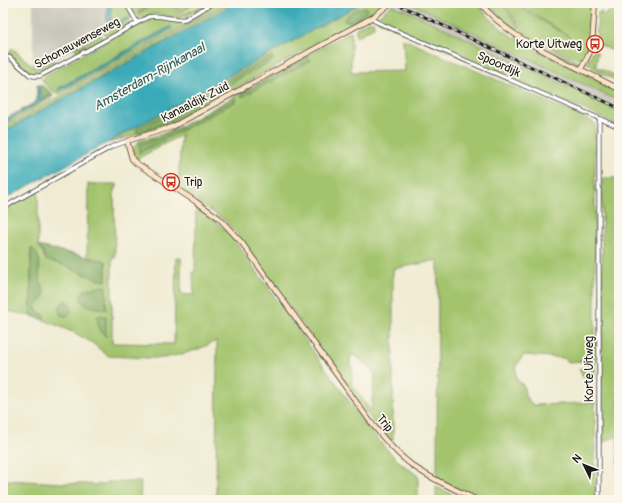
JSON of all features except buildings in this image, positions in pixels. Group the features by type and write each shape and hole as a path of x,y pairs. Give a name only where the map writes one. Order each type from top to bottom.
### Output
{"street":[{"name":"Schonauwenseweg","path":"126,3 137,22"},
{"name":"Schonauwenseweg","path":"9,57 30,75 40,76 148,17 159,16 176,20 185,19 213,3"},
{"name":"Kanaaldijk Zuid","path":"3,208 111,147 172,127 373,17 391,3"},
{"path":"480,3 491,16 517,37 619,88"},
{"path":"581,69 590,52 592,44 594,3"},
{"name":"Spoordijk","path":"373,17 375,21 379,23 619,127"},
{"name":"Korte Uitweg","path":"599,500 600,119"},
{"name":"Trip","path":"127,141 132,159 136,164 219,218 242,243 378,433 394,450 427,475 477,500"}],"shaded area":[{"path":"33,3 137,3 142,11 37,69 33,66"},
{"path":"387,3 410,3 419,7 619,101 619,111 404,10"}],"green space":[{"path":"111,3 123,3 130,13 131,20 122,29 106,36 103,31 127,18 114,25 112,24"},
{"path":"128,3 154,3 138,12 139,13 157,3 162,6 167,3 172,3 180,16 205,3 209,3 189,15 177,18 156,14 140,17 134,13"},
{"path":"174,3 198,3 180,13"},
{"path":"217,3 226,3 60,94 52,90 42,80 44,76 145,20 156,18 176,21 186,20"},
{"path":"229,3 235,3 3,132 3,128"},
{"path":"362,3 388,3 362,20 359,19 337,31 336,35 307,49 174,122 108,143"},
{"path":"410,3 476,3 490,18 513,37 619,90 619,101"},
{"path":"483,3 485,3 502,20 521,34 552,51 581,63 574,63 526,39 503,22"},
{"path":"488,3 502,3 519,29 518,30 505,21"},
{"path":"504,3 514,3 570,37 516,3 592,3 592,28 589,48 583,60 565,55 528,36 524,33"},
{"path":"392,5 403,10 404,9 619,111 619,125 379,21 377,17"},
{"path":"619,5 619,55 603,46 596,44 598,13 601,11 602,15 613,10"},
{"path":"365,7 368,9 361,16 351,21 344,21 344,19 351,13 359,8"},
{"path":"369,21 374,22 373,23 375,26 356,37 356,28"},
{"path":"351,31 351,72 405,71 403,39 593,122 595,125 595,376 587,378 583,376 579,369 585,369 587,366 585,361 568,362 564,358 524,355 516,366 516,379 524,386 525,396 533,405 595,402 595,500 482,500 437,479 438,260 393,269 393,439 391,444 364,410 240,238 224,220 178,188 181,135 137,159 134,155 134,148 139,141 176,129","holes":["351,355 356,356 375,373 371,411 352,384 352,367 350,364"]},
{"path":"100,33 103,39 77,52 74,46 78,44 79,47 98,36 97,34"},
{"path":"12,48 36,69 53,59 55,65 42,73 32,73 11,56 9,52"},
{"path":"593,51 598,53 596,65 599,68 619,77 619,82 601,73 587,63"},
{"path":"272,56 273,60 206,97 203,103 170,121 138,133 136,130"},
{"path":"308,57 311,60 242,97 241,94"},
{"path":"39,85 43,86 53,94 39,100"},
{"path":"53,94 52,98 3,126 3,123"},
{"path":"236,98 237,101 139,153 140,143 157,139"},
{"path":"602,178 619,178 619,500 617,436 604,442 604,440 599,439 602,342"},
{"path":"88,184 117,184 117,188 114,188 115,257 112,257 112,343 174,344 176,258 181,258 181,294 194,295 193,272 195,272 196,207 208,215 222,227 241,249 377,439 397,460 418,476 418,500 216,500 217,341 196,350 164,358 107,355 91,342 75,333 44,320 43,314 36,309 38,304 40,282 40,262 31,248 31,316 3,310 3,210 38,191 38,246 43,252 45,259 106,281 106,261 87,257","holes":["106,286 106,309 87,305 87,290"]},
{"path":"38,246 106,261 106,281 93,278 67,266 46,260 43,252"},
{"path":"31,247 38,256 39,275 45,292 35,308 38,312 44,315 44,320 31,316"},
{"path":"106,286 106,310 86,304 81,299 81,295 84,291"},
{"path":"65,301 70,305 71,309 67,316 60,314 59,310 61,304"},
{"path":"100,315 106,316 106,337 101,331 98,323 97,317"},
{"path":"4,480 103,485 107,482 141,482 140,500 4,500"},
{"path":"436,487 465,500 436,500"}],"water":[{"path":"107,3 111,3 112,24 114,25 127,18 129,19 108,30"},
{"name":"Amsterdam-Rijnkanaal","path":"235,3 362,3 3,200 3,132"},
{"path":"171,26 171,29 59,91 58,90 59,88"},
{"path":"37,85 39,85 39,100 49,95 50,96 3,123 3,120 36,102"}],"railway":[{"path":"395,3 619,108"}],"place":[{"name":"Korte Uitweg","path":"595,44"},
{"name":"Trip","path":"171,182"}]}
